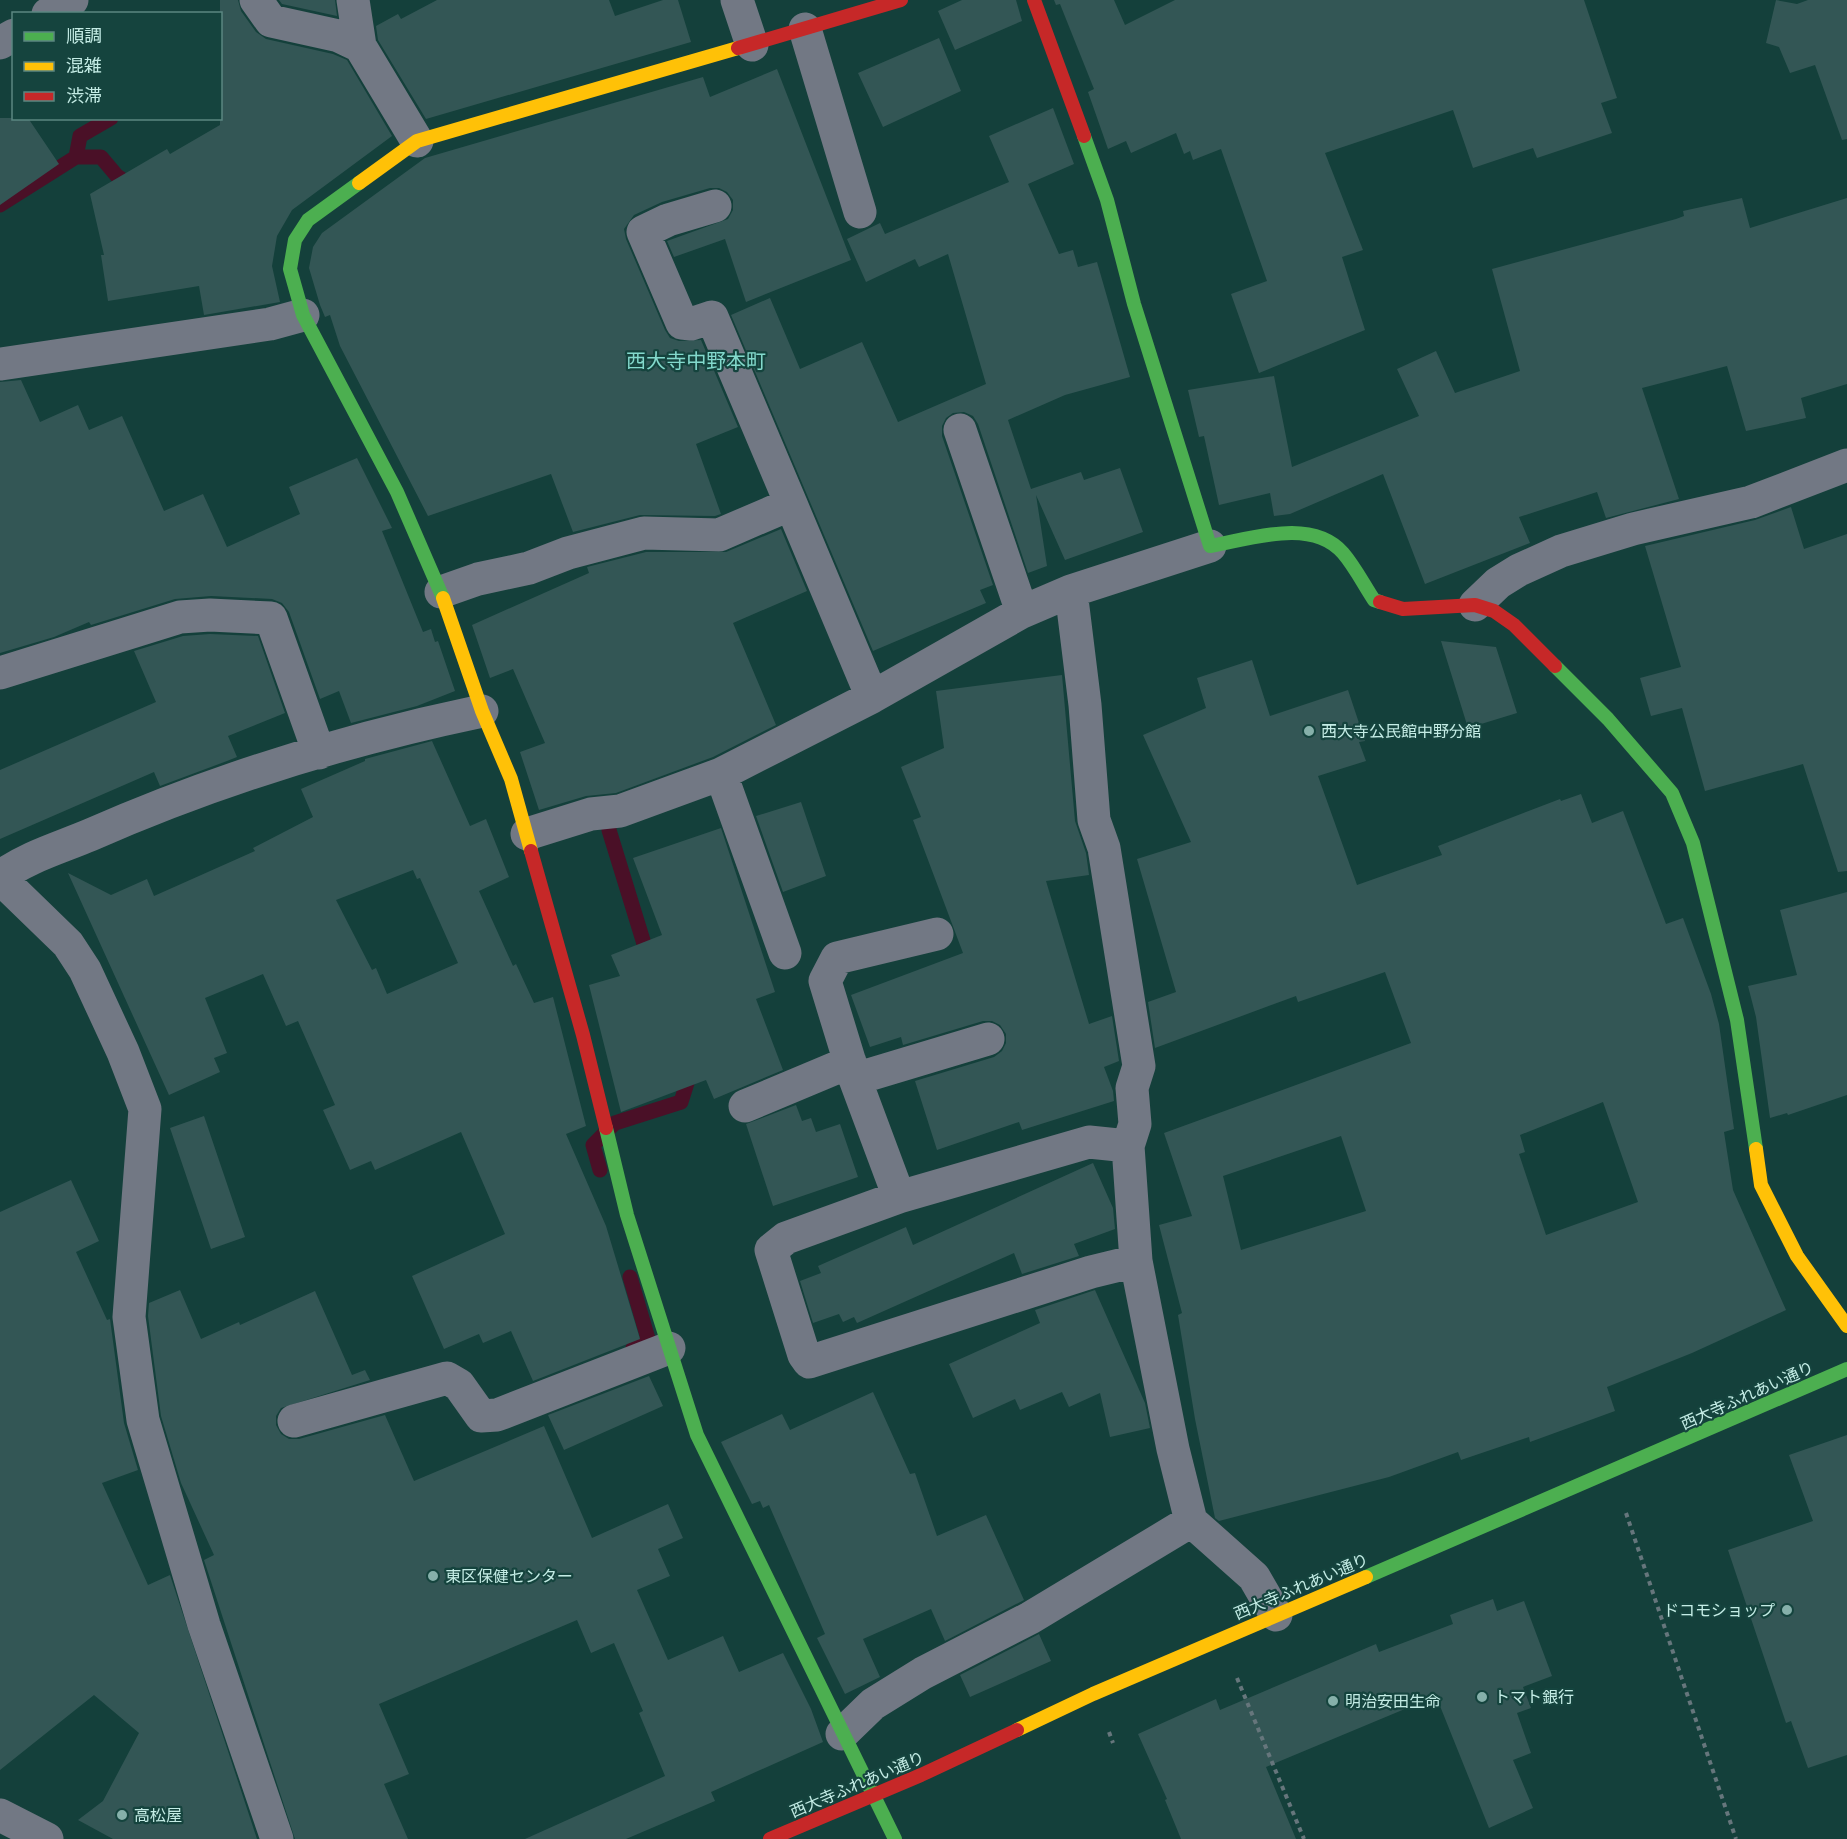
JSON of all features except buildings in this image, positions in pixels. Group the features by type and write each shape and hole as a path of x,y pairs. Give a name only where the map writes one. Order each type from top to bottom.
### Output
{"street":[{"path":"51,12 72,0"},
{"path":"256,0 271,21 339,36 360,46"},
{"path":"353,0 360,46 417,141"},
{"path":"737,0 752,45"},
{"path":"895,1839 697,1435 627,1215 583,1035 511,779 482,711 441,592 397,492 303,315 290,269 295,240 308,220 417,141 901,0"},
{"path":"1034,0 1107,200 1134,304 1210,546"},
{"path":"805,29 860,212"},
{"path":"715,206 669,220 643,232 682,323 691,324 712,317 872,697"},
{"path":"1,364 270,324 303,315"},
{"path":"960,430 1022,612"},
{"path":"1475,605 1498,583 1519,570 1561,551 1633,529 1751,502 1847,465"},
{"path":"441,592 478,579 529,568 568,553 644,533 719,535 791,504"},
{"path":"527,834 591,814 620,811 721,774 872,697 1022,612 1071,591 1210,546 1289,533 1321,536 1342,552 1374,600 1403,609 1475,605 1494,611 1514,625 1608,719 1672,793 1693,843 1737,1020 1761,1185 1797,1256 1847,1326"},
{"path":"1071,591 1085,705 1094,820 1108,869 1139,1066 1132,1089 1134,1124 1128,1146 1136,1261 1173,1449 1191,1521 1254,1577 1276,1615"},
{"path":"0,673 180,617 210,615 271,618 319,753"},
{"path":"277,1839 204,1625 143,1420 129,1317 145,1109 123,1052 85,970 68,944 0,878 21,862 149,809 319,753 414,725 482,711"},
{"path":"721,774 785,953"},
{"path":"899,1197 853,1071 825,981 837,958 937,934"},
{"path":"744,1106 853,1071 988,1039"},
{"path":"1128,1146 1089,1143 899,1197 786,1238 771,1250 804,1355 809,1362 1091,1272 1136,1261"},
{"path":"294,1420 447,1378 459,1385 482,1416 497,1414 669,1348"},
{"name":"西大寺ふれあい通り","path":"770,1839 873,1796 1221,1638 1610,1473 1847,1369"},
{"path":"842,1734 873,1704 913,1679 1029,1618 1191,1521"},
{"path":"0,1815 47,1839"}],"path":[{"path":"1610,1473 1737,1839"},
{"path":"1221,1638 1304,1839"}],"waterway":[{"path":"76,157 80,136 108,120"},
{"path":"0,205 76,157 101,157 117,176 136,189"},
{"path":"609,830 649,960"},
{"path":"600,1170 593,1145 615,1123 681,1102 687,1083 682,1068"},
{"path":"630,1277 649,1342 633,1348"}],"traffic: fast":[{"path":"1084,136 1107,200 1134,304 1210,546 1280,533 1315,536 1330,542 1343,553 1374,600 1380,602"},
{"path":"359,183 308,220 295,240 290,269 303,315 397,492 443,598"},
{"path":"1555,666 1608,719 1672,793 1693,843 1737,1020 1756,1149"},
{"path":"606,1128 627,1215 697,1435 895,1839"},
{"path":"1366,1577 1847,1369"}],"traffic: slow":[{"path":"359,183 417,141 738,48"},
{"path":"443,598 482,711 511,779 531,851"},
{"path":"1756,1149 1761,1185 1797,1256 1847,1326"},
{"path":"1017,1730 1093,1694 1366,1577"}],"traffic: jam":[{"path":"738,48 901,0"},
{"path":"1034,0 1084,136"},
{"path":"1380,602 1403,609 1475,605 1494,611 1514,625 1555,666"},
{"path":"531,851 583,1035 606,1128"},
{"path":"770,1839 921,1775 1017,1730"}],"place":[{"name":"西大寺公民館中野分館","path":"1309,731"},
{"name":"東区保健センター","path":"433,1576"},
{"name":"ドコモショップ","path":"1787,1610"},
{"name":"トマト銀行","path":"1482,1697"},
{"name":"明治安田生命","path":"1333,1701"},
{"name":"高松屋","path":"122,1815"}],"district":[{"name":"西大寺中野本町","path":"696,361"}]}
